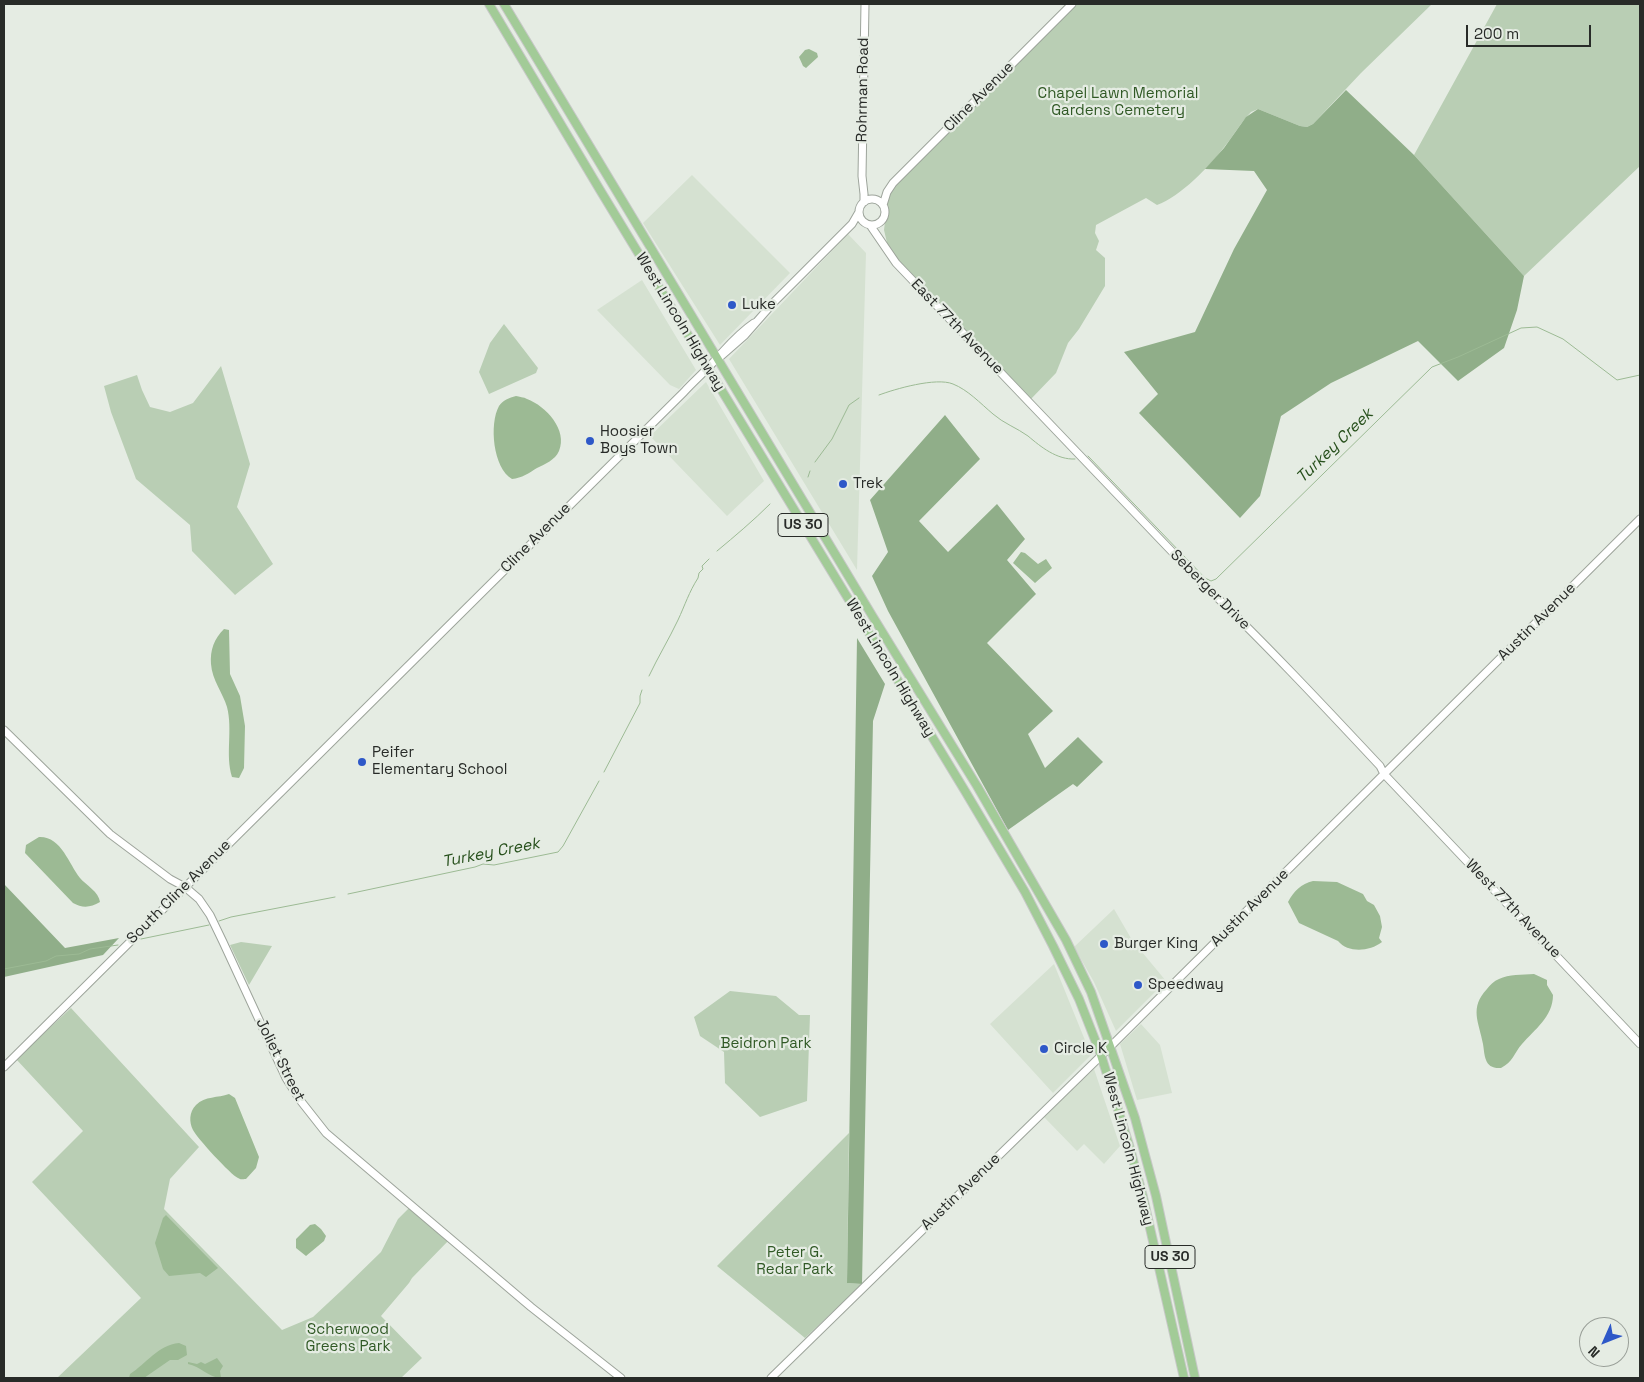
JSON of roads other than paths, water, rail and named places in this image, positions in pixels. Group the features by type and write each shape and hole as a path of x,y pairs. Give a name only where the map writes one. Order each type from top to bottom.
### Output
{"main road":[{"name":"West Lincoln Highway","path":"489,4 1025,892 1079,999 1101,1055 1143,1196 1184,1378"},
{"name":"West Lincoln Highway","path":"504,4 1031,878 1066,940 1091,992 1135,1118 1154,1186 1195,1378"}],"street":[{"name":"Rohrman Road","path":"864,202 862,176 865,4"},
{"name":"Cline Avenue","path":"883,205 887,192 894,183 1072,4"},
{"name":"Rohrman Road","path":"862,176 873,199"},
{"name":"Cline Avenue","path":"873,199 887,192"},
{"path":"852,224 868,225 881,222 885,214 883,205 873,199 864,202 860,206 860,218 868,225"},
{"name":"Cline Avenue","path":"355,718 717,358 746,335 754,323 852,224 859,212"},
{"name":"East 77th Avenue","path":"881,222 883,244"},
{"name":"East 77th Avenue","path":"868,225 896,263 1034,407"},
{"name":"Seberger Drive","path":"1034,407 1200,581 1295,676 1380,766 1384,774"},
{"name":"Austin Avenue","path":"771,1378 1111,1046 1640,519"},
{"name":"South Cline Avenue","path":"4,1067 355,718"},
{"name":"Joliet Street","path":"4,730 110,834 185,887 199,900 210,915 286,1078 300,1100 326,1133 543,1317 621,1378"},
{"name":"West 77th Avenue","path":"1384,774 1640,1044"}],"waterway":[{"name":"Turkey Creek","path":"1088,456 1205,578 1211,581 1216,579 1432,367 1521,328 1537,327 1563,339 1617,380 1640,375"},
{"name":"Turkey Creek","path":"879,395 926,383 946,382 953,384 969,393 997,417 1024,433 1050,452 1068,459 1075,459"},
{"name":"Turkey Creek","path":"815,462 832,439 849,405 859,398"},
{"name":"Turkey Creek","path":"808,477 810,471"},
{"name":"Turkey Creek","path":"717,551 770,504"},
{"name":"Turkey Creek","path":"649,676 678,620 699,573 703,569 702,566 709,559"},
{"name":"Turkey Creek","path":"604,772 640,703 642,690"},
{"name":"Turkey Creek","path":"348,894 483,864 494,865 558,852 599,781"},
{"name":"Turkey Creek","path":"219,921 335,897"},
{"name":"Turkey Creek","path":"141,939 209,925"},
{"name":"Turkey Creek","path":"4,969 46,961 56,956 79,954 90,949 118,945"}],"place":[{"name":"Luke","path":"732,305"},
{"name":"Hoosier Boys Town","path":"590,441"},
{"name":"Trek","path":"843,484"},
{"name":"Peifer Elementary School","path":"362,762"},
{"name":"Burger King","path":"1104,944"},
{"name":"Speedway","path":"1138,985"},
{"name":"Circle K","path":"1044,1049"}],"park label":[{"name":"Chapel Lawn Memorial Gardens Cemetery","path":"1118,102"},
{"name":"Beidron Park","path":"766,1044"},
{"name":"Peter G. Redar Park","path":"795,1262"},
{"name":"Scherwood Greens Park","path":"348,1338"}]}
